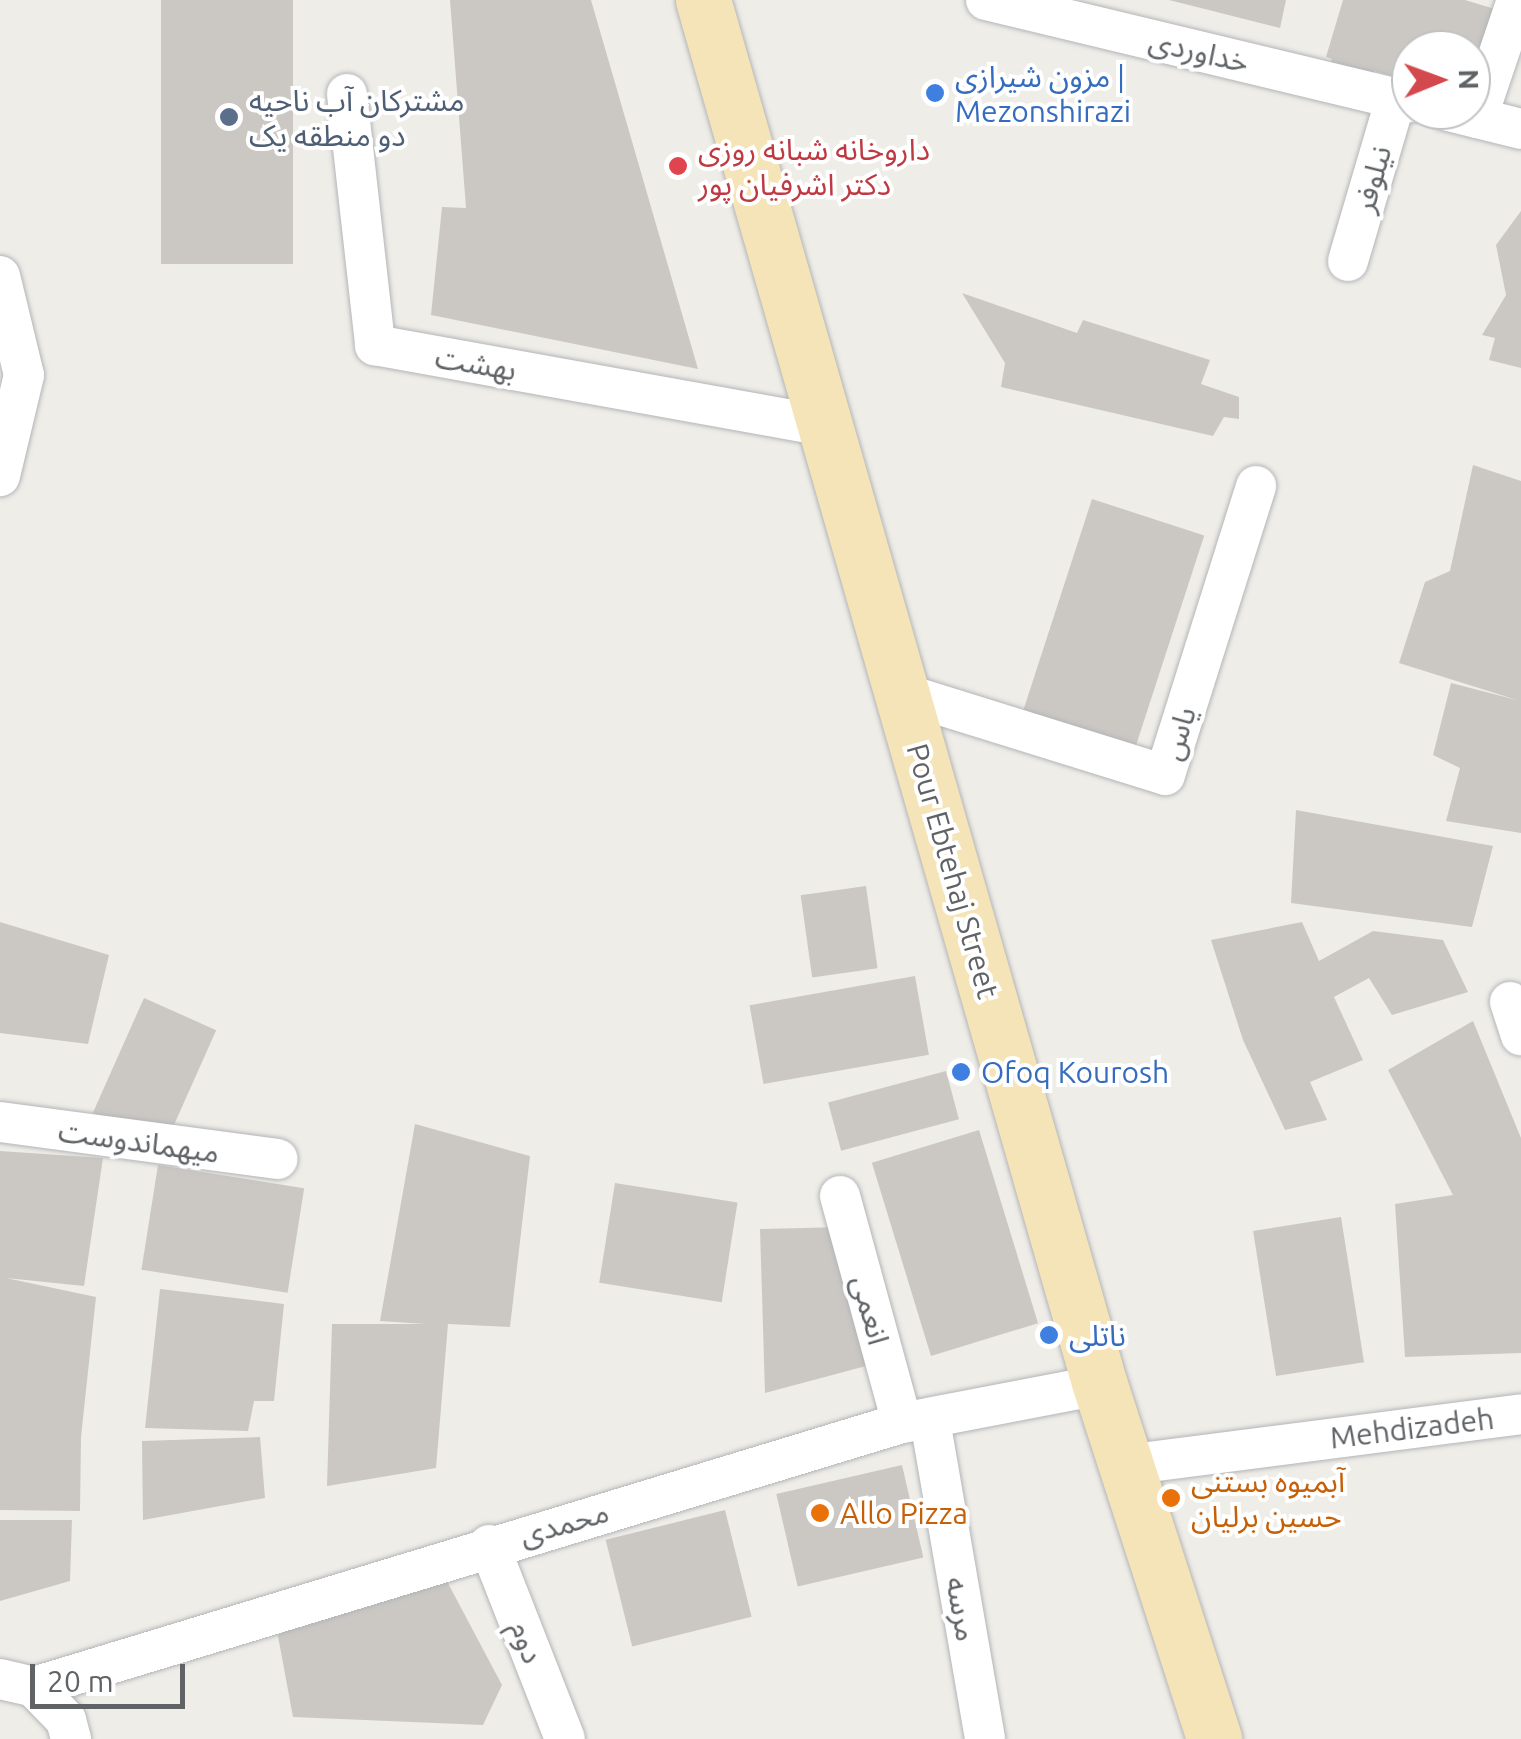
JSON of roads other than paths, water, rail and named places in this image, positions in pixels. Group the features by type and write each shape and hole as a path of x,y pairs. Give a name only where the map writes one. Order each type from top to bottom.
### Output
{"main road":[{"name":"Pour Ebtehaj Street","path":"703,0 1100,1384 1214,1739"}],"street":[{"name":"خداوردی","path":"986,0 1391,97"},
{"path":"1491,52 1516,0"},
{"name":"بهشت","path":"346,94 375,345 825,426"},
{"path":"1491,121 1521,128"},
{"name":"نیلوفر","path":"1348,260 1393,130"},
{"path":"0,276 24,375 0,476"},
{"name":"یاس","path":"902,693 1165,774 1256,486"},
{"name":"میهماندوست","path":"0,1122 278,1159"},
{"name":"انعمی","path":"840,1196 916,1422"},
{"name":"محمدی","path":"17,1684 916,1422 1100,1384"},
{"name":"Mehdizadeh","path":"1125,1464 1521,1414"},
{"name":"مرسه","path":"916,1422 984,1739"},
{"name":"دوم","path":"489,1546 565,1739"},
{"path":"17,1684 66,1720 71,1739"}],"place":[{"name":"مزون شيرازی | Mezonshirazi","path":"935,93"},
{"name":"مشترکان آب ناحیه دو منطقه یک","path":"229,117"},
{"name":"داروخانه شبانه روزی دکتر اشرفیان پور","path":"678,166"},
{"name":"Ofoq Kourosh","path":"961,1072"},
{"name":"ناتلی","path":"1049,1335"},
{"name":"آبمیوه بستنی حسین برلیان","path":"1171,1498"},
{"name":"Allo Pizza","path":"820,1513"}]}
